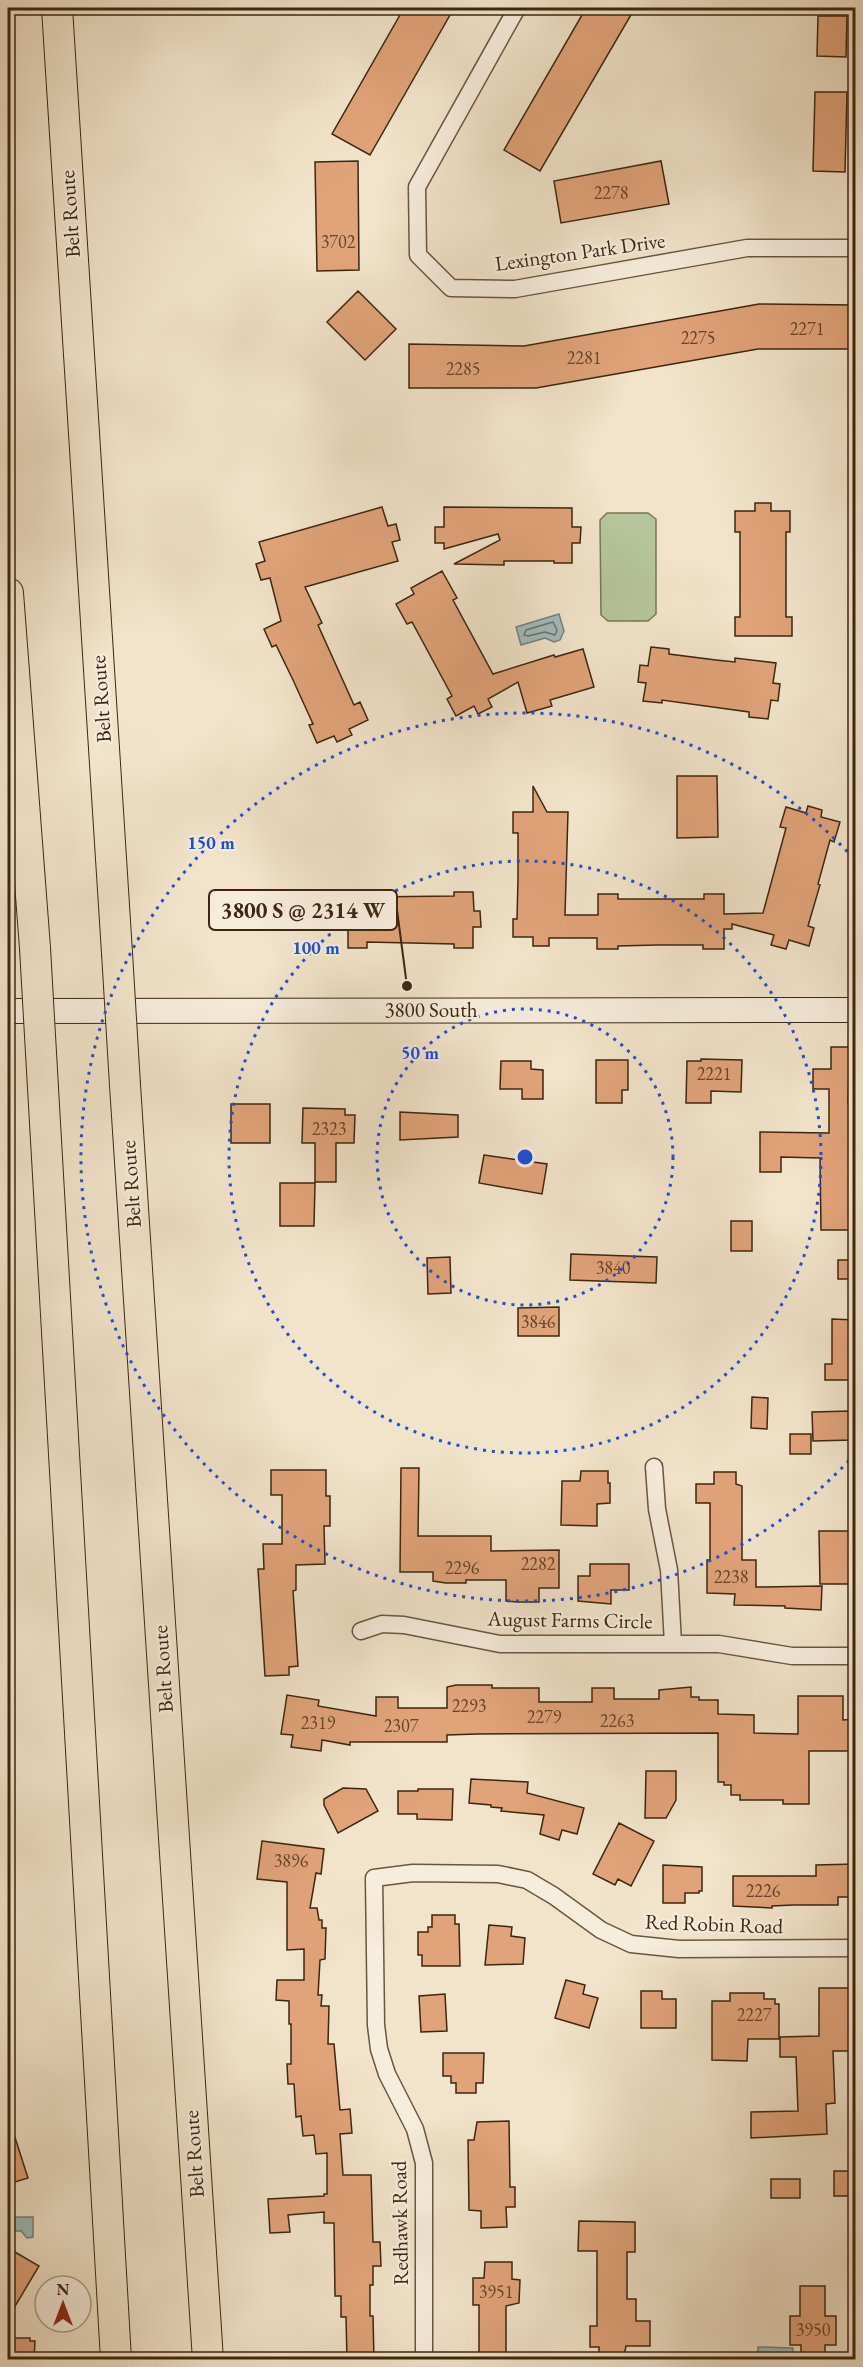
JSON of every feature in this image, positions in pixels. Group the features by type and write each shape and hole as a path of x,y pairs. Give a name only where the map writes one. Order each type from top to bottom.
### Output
{"highway":[{"name":"Belt Route","path":"57,8 208,2360"},
{"path":"63,110 66,8"},
{"path":"8,592 35,948 116,2360"}],"street":[{"name":"Lexington Park Drive","path":"518,8 417,187 418,255 451,288 515,289 747,248 855,248"},
{"name":"3800 South","path":"8,1011 855,1010"},
{"path":"654,1467 657,1509 669,1570 673,1644"},
{"name":"August Farms Circle","path":"361,1630 382,1624 405,1625 500,1644 719,1644 792,1656 855,1656"},
{"name":"Red Robin Road","path":"374,1878 413,1873 456,1873 498,1874 527,1880 554,1896 601,1930 631,1944 679,1949 855,1948"},
{"name":"Redhawk Road","path":"374,1878 376,2025 380,2049 387,2074 415,2129 423,2163 424,2360"}],"green space":[{"path":"607,513 648,513 656,519 656,614 648,621 608,621 601,615 600,520"}],"water":[{"path":"559,614 564,631 560,640 554,642 545,638 521,645 516,627"},
{"path":"8,2217 33,2217 33,2237 27,2238 21,2231 8,2231"},
{"path":"758,2347 793,2348 792,2359 757,2359"}],"building":[{"path":"404,8 454,8 370,155 332,134"},
{"path":"586,8 635,8 540,171 504,150"},
{"path":"818,16 847,16 846,57 817,56"},
{"path":"815,92 847,92 845,172 813,171"},
{"path":"358,161 359,270 317,271 315,162"},
{"path":"661,161 669,204 561,223 554,181"},
{"path":"358,291 396,329 365,360 327,322"},
{"path":"759,304 855,305 855,349 758,349 536,388 409,388 409,344 524,346"},
{"path":"755,503 771,503 771,511 790,511 790,532 786,532 786,617 792,617 792,636 735,636 735,617 740,617 740,532 735,532 735,511 755,511"},
{"path":"382,507 388,526 396,524 400,540 392,542 398,561 305,587 322,623 318,625 354,705 360,702 368,720 349,729 352,735 337,742 334,736 317,743 309,725 313,724 293,680 276,645 272,647 264,629 281,621 270,578 261,580 256,564 265,561 259,542"},
{"path":"444,507 572,508 572,527 581,527 580,543 572,543 572,563 504,561 504,565 454,564 500,540 498,534 444,549 444,543 435,543 435,527 444,527"},
{"path":"442,571 457,598 453,600 493,674 554,655 555,657 583,649 594,687 550,700 552,706 527,713 518,682 488,699 492,707 478,714 474,706 456,716 447,699 452,696 412,622 407,624 396,604 414,594 411,588"},
{"path":"651,647 669,649 669,654 735,662 735,658 776,663 773,683 780,684 778,701 771,700 768,719 749,717 749,712 662,700 662,703 643,701 646,683 638,682 640,665 648,666"},
{"path":"677,776 717,776 718,837 677,838"},
{"path":"533,786 547,812 568,812 565,915 598,915 598,894 618,894 618,899 704,899 704,894 724,894 724,914 763,913 786,828 780,827 786,807 806,813 808,806 822,810 821,817 840,822 834,842 830,840 818,884 820,885 808,926 814,928 809,946 789,940 786,949 771,945 774,935 732,924 732,929 724,929 724,949 703,949 703,945 657,945 597,949 597,938 549,938 549,946 533,946 533,937 513,937 513,919 517,919 518,833 513,833 513,812 533,812"},
{"path":"454,892 473,892 474,911 480,911 481,927 473,927 473,948 454,948 454,944 367,942 367,948 348,948 348,928 340,928 340,912 348,912 348,893 367,893 367,897 454,896"},
{"path":"831,1047 855,1047 855,1070 849,1070 848,1103 855,1103 855,1230 821,1230 820,1158 781,1157 781,1172 760,1172 760,1132 829,1133 829,1089 813,1089 813,1069 831,1069"},
{"path":"701,1059 742,1060 741,1092 711,1091 711,1103 686,1103 687,1061 701,1061"},
{"path":"596,1060 628,1060 628,1090 622,1090 622,1103 596,1103"},
{"path":"501,1061 531,1061 531,1069 543,1070 543,1099 522,1099 522,1089 500,1089"},
{"path":"231,1104 270,1104 270,1143 231,1143"},
{"path":"303,1108 345,1109 345,1115 355,1115 354,1143 336,1143 336,1182 315,1182 315,1143 302,1143"},
{"path":"400,1112 458,1115 458,1137 400,1140"},
{"path":"484,1155 547,1164 542,1194 479,1183"},
{"path":"280,1183 315,1183 314,1226 280,1226"},
{"path":"731,1221 752,1221 752,1251 731,1251"},
{"path":"571,1254 657,1257 656,1283 570,1280"},
{"path":"450,1257 451,1293 428,1294 427,1258"},
{"path":"838,1260 855,1260 855,1279 838,1279"},
{"path":"559,1307 559,1336 518,1336 518,1308"},
{"path":"832,1319 855,1320 855,1380 825,1380 825,1364 832,1364"},
{"path":"752,1397 768,1398 767,1429 751,1428"},
{"path":"851,1411 852,1440 813,1441 812,1412"},
{"path":"790,1434 811,1434 811,1454 790,1454"},
{"path":"401,1468 419,1468 418,1536 491,1536 491,1551 559,1550 559,1588 539,1588 539,1602 506,1601 506,1580 466,1580 466,1583 446,1583 433,1581 433,1572 400,1572"},
{"path":"271,1470 326,1470 326,1496 330,1496 330,1526 324,1526 325,1564 296,1565 296,1590 293,1591 298,1666 289,1667 289,1675 265,1676 258,1569 264,1569 263,1544 282,1544 282,1495 271,1495"},
{"path":"581,1471 608,1471 610,1503 597,1504 597,1526 561,1525 562,1481 580,1481"},
{"path":"714,1472 736,1472 736,1484 742,1486 742,1560 756,1560 756,1587 822,1586 821,1610 785,1608 785,1606 734,1605 735,1594 707,1593 707,1560 710,1560 710,1503 696,1503 696,1484 714,1484"},
{"path":"819,1531 855,1531 853,1584 820,1584"},
{"path":"590,1564 629,1564 629,1590 611,1590 611,1604 578,1601 578,1576 590,1576"},
{"path":"456,1685 539,1688 539,1702 592,1702 592,1688 614,1688 614,1699 659,1699 659,1690 691,1687 691,1697 699,1697 699,1700 718,1700 718,1714 754,1715 754,1733 798,1734 798,1696 843,1696 843,1720 855,1719 855,1751 809,1751 809,1804 783,1804 783,1800 740,1800 740,1795 731,1795 731,1785 718,1782 718,1733 477,1734 447,1735 447,1742 350,1742 350,1745 322,1740 321,1751 291,1747 293,1735 281,1734 287,1695 319,1700 318,1706 376,1716 376,1697 398,1697 398,1708 447,1708 447,1687"},
{"path":"646,1771 676,1771 676,1800 666,1818 645,1818"},
{"path":"471,1779 528,1782 527,1793 584,1808 577,1834 562,1830 559,1840 540,1834 544,1815 501,1811 502,1808 491,1807 491,1805 469,1803"},
{"path":"343,1788 366,1789 378,1811 338,1833 324,1805 324,1799"},
{"path":"418,1789 453,1789 452,1820 417,1819 417,1814 398,1814 398,1791 418,1791"},
{"path":"619,1823 654,1841 631,1886 618,1879 615,1885 593,1874"},
{"path":"262,1841 324,1849 321,1874 316,1873 310,1908 317,1908 319,1920 322,1920 322,1928 326,1928 325,1959 320,1960 318,1995 322,1995 321,2006 329,2006 328,2044 334,2044 340,2110 350,2109 352,2133 340,2134 343,2175 371,2175 373,2242 380,2242 381,2266 373,2266 373,2285 370,2285 374,2360 347,2360 346,2317 341,2317 341,2296 335,2296 334,2223 324,2223 324,2212 288,2215 290,2232 270,2233 268,2199 327,2194 327,2153 316,2154 314,2135 303,2136 301,2116 296,2117 294,2084 288,2084 287,2064 291,2064 289,2001 276,2000 277,1980 304,1980 304,1949 287,1950 287,1882 257,1879"},
{"path":"855,1864 853,1897 838,1897 838,1905 793,1905 772,1906 772,1908 733,1906 733,1876 816,1876 816,1865"},
{"path":"663,1865 702,1867 702,1891 685,1893 685,1903 663,1903"},
{"path":"432,1915 455,1915 455,1924 459,1924 460,1966 422,1966 422,1955 418,1955 418,1932 428,1932 428,1927 432,1927"},
{"path":"489,1925 512,1927 511,1936 525,1938 523,1964 485,1965"},
{"path":"566,1980 585,1985 583,1994 598,1998 589,2028 555,2018"},
{"path":"819,1988 852,1988 852,2024 855,2024 855,2051 833,2051 835,2103 826,2104 827,2134 751,2138 751,2112 798,2111 796,2057 780,2057 780,2037 819,2036"},
{"path":"641,1991 662,1991 662,1999 676,1999 676,2028 641,2028"},
{"path":"730,1993 764,1993 764,1999 775,1999 775,2004 779,2004 779,2039 748,2039 747,2061 712,2060 712,2001 730,2001"},
{"path":"445,1994 447,2031 421,2032 419,1996"},
{"path":"443,2053 484,2053 483,2083 476,2083 476,2093 456,2093 456,2083 451,2083 451,2076 443,2076"},
{"path":"509,2121 510,2187 515,2187 515,2207 506,2207 507,2227 481,2228 481,2211 469,2210 468,2140 474,2140 477,2122"},
{"path":"8,2125 11,2125 28,2178 8,2184"},
{"path":"834,2171 855,2171 855,2196 834,2196"},
{"path":"771,2179 800,2179 800,2198 771,2198"},
{"path":"579,2221 635,2222 635,2252 627,2252 627,2299 636,2299 636,2321 650,2321 650,2346 626,2346 624,2356 599,2356 599,2347 590,2347 590,2326 597,2326 597,2251 578,2251"},
{"path":"8,2248 39,2266 8,2318"},
{"path":"485,2262 512,2262 512,2279 520,2280 519,2303 506,2306 506,2360 479,2360 479,2305 473,2305 473,2278 484,2278"},
{"path":"800,2286 825,2286 825,2316 836,2316 836,2345 825,2345 825,2360 801,2360 801,2345 790,2345 790,2316 800,2316"},
{"path":"8,2338 30,2338 30,2341 35,2341 34,2360 8,2360"}],"place":[{"name":"3800 S @ 2314 W","path":"407,986"}]}
